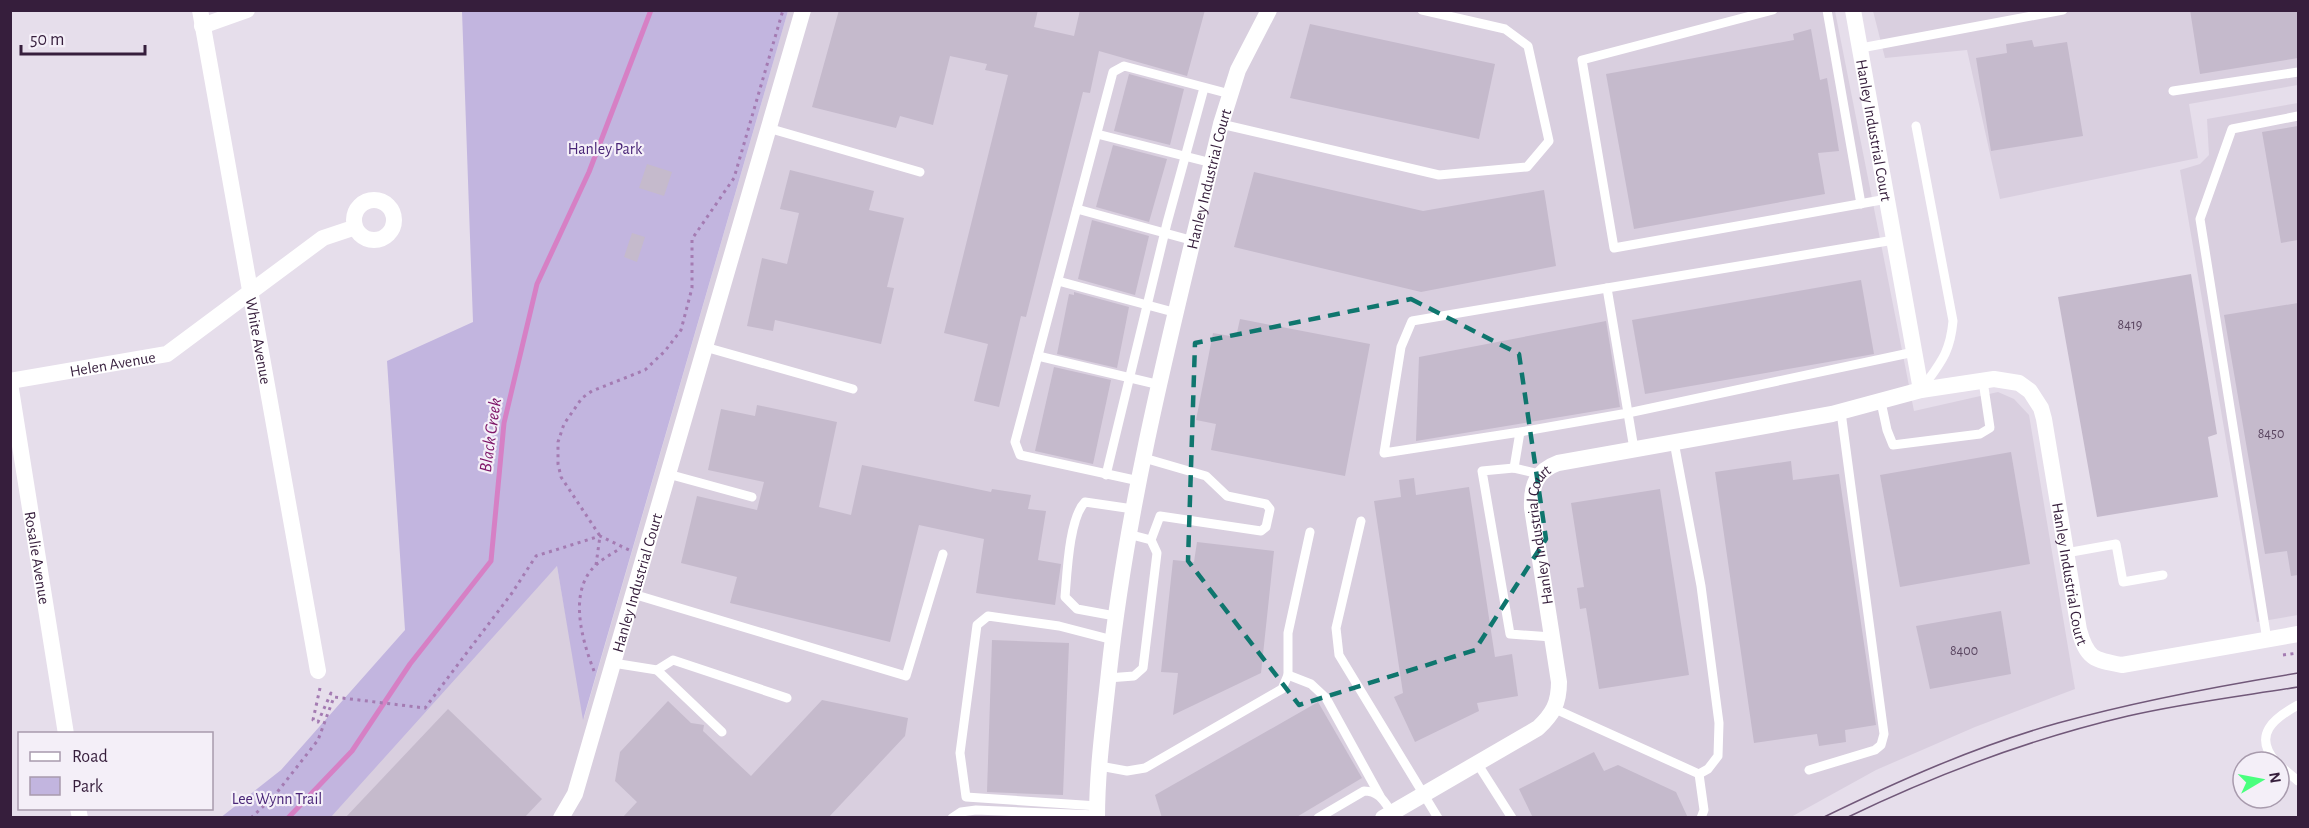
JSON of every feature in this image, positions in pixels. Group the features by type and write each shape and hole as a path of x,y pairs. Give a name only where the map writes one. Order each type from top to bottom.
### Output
{"street":[{"path":"201,18 247,10"},
{"name":"Hanley Industrial Court","path":"561,818 575,794 803,10"},
{"name":"Hanley Industrial Court","path":"1097,813 1115,616 1132,509 1221,124 1238,70 1269,10"},
{"name":"Hanley Industrial Court","path":"1853,10 1921,390"},
{"name":"White Avenue","path":"201,18 252,292 318,671"},
{"name":"Helen Avenue","path":"10,382 166,354 323,238 353,228"},
{"name":"Hanley Industrial Court","path":"1555,709 1559,694 1559,681 1531,496 1539,474 1546,468 1558,463 1840,412 1921,390 1994,379 2019,383 2030,391 2041,408 2079,630 2084,647 2095,660 2122,665 2298,634"},
{"name":"Rosalie Avenue","path":"10,382 66,732"},
{"path":"1387,815 1538,728 1555,709"}],"lane":[{"path":"1221,124 1439,175 1527,167 1549,141 1528,46 1505,29 1422,10"},
{"path":"1773,10 1582,60 1614,248 1887,199"},
{"path":"1827,10 1861,204"},
{"path":"1860,48 2008,15 2063,10"},
{"path":"1139,481 1020,455 1015,442 1113,72 1124,66 1230,94"},
{"path":"2173,92 2298,72"},
{"path":"1106,475 1165,232 1204,88"},
{"path":"2267,640 2200,219 2232,129 2298,116"},
{"path":"1916,126 1953,321 1951,344 1921,390"},
{"path":"768,128 920,172"},
{"path":"1097,134 1212,163"},
{"path":"1077,209 1194,241"},
{"path":"1894,240 1412,321 1401,348 1384,453 1628,413 1914,352"},
{"path":"1058,281 1177,313"},
{"path":"1607,288 1634,449"},
{"path":"705,347 853,389"},
{"path":"1038,356 1160,385"},
{"path":"1881,402 1893,445 1980,434 1990,428 1983,381"},
{"path":"1809,770 1875,750 1881,745 1884,734 1840,412"},
{"path":"1514,468 1520,432"},
{"path":"1674,442 1701,586 1719,723 1718,756 1708,769 1699,774"},
{"path":"1108,678 1134,676 1143,668 1157,553 1151,540 1160,516 1262,531 1266,527 1270,509 1266,504 1227,496 1206,476 1144,458"},
{"path":"1539,474 1514,468 1482,471 1510,634 1552,636"},
{"path":"668,474 752,497"},
{"path":"1115,616 1077,609 1065,597 1074,526 1079,507 1085,502 1132,509"},
{"path":"1361,521 1336,628 1339,655 1438,818"},
{"path":"1100,766 1127,771 1145,768 1282,688 1287,675 1288,633 1310,532"},
{"path":"1128,534 1151,540"},
{"path":"2066,553 2116,544 2123,582 2163,575"},
{"path":"633,594 906,676 943,554"},
{"path":"1097,813 966,797 960,753 977,626 988,616 1059,626 1113,640"},
{"path":"657,670 673,660 787,698"},
{"path":"613,663 657,670 722,732"},
{"path":"1287,675 1311,684 1326,698 1380,796 1387,815"},
{"path":"2268,750 2265,736 2270,725 2298,705"},
{"path":"1555,709 1699,774"},
{"path":"1477,763 1512,818"},
{"path":"1699,774 1704,810 1701,818"},
{"path":"1318,818 1364,791 1372,791 1380,796"},
{"path":"952,818 961,812 976,810 1097,813"}],"path":[{"path":"644,555 621,548 600,536 561,477 558,464 558,442 564,424 582,398 591,391 645,370 665,351 681,330 693,288 692,239 734,178 783,10"},
{"path":"600,536 596,565 583,588 579,617 585,649 596,675 606,687"},
{"path":"318,671 320,691 313,720 318,722 331,693 334,697 371,703 424,708 512,593 536,556 600,536"},
{"path":"596,565 621,548"},
{"path":"251,818 275,795 318,740 334,697"}],"highlighted area":[{"path":"1411,299 1519,354 1546,539 1475,650 1299,705 1188,561 1195,343"}],"shaded area":[{"path":"788,11 1835,11 1914,411 1998,392 2014,399 2029,415 2075,689 1975,727 1876,770 1791,817 310,818 557,566 584,718"},
{"path":"1873,11 2298,11 2298,85 2189,104 2198,158 2000,199 1967,50 1885,58"},
{"path":"2298,103 2298,615 2257,622 2180,170 2200,164 2209,155 2207,119"}],"green space":[{"name":"Hanley Park","path":"462,11 788,11 583,720 557,566 331,817 220,818 281,770 405,630 387,361 473,322"}],"building":[{"path":"839,10 1038,10 1034,27 1074,36 1080,10 1205,10 1187,76 1099,51 1090,93 1083,92 1026,317 1021,316 999,407 974,401 988,344 944,333 1008,75 985,70 987,64 950,56 933,125 900,116 896,128 812,107"},
{"path":"2190,10 2298,10 2298,58 2200,74"},
{"path":"1310,24 1495,64 1479,139 1290,98"},
{"path":"1811,29 1820,80 1827,78 1839,151 1818,153 1825,194 1634,229 1606,74 1794,40 1793,34"},
{"path":"2032,40 2034,47 2067,42 2083,136 1991,151 1976,58 2007,53 2006,44"},
{"path":"1129,74 1184,89 1170,145 1114,131"},
{"path":"2298,126 2298,240 2281,243 2262,132"},
{"path":"1113,145 1167,159 1149,222 1096,207"},
{"path":"647,164 672,172 664,196 639,188"},
{"path":"790,170 874,191 869,210 904,218 887,287 894,288 881,344 775,320 773,331 747,326 762,258 787,264 799,213 780,209"},
{"path":"1254,172 1423,211 1544,190 1556,266 1421,292 1234,247"},
{"path":"1092,220 1149,236 1135,295 1078,279"},
{"path":"632,233 645,237 637,262 624,257"},
{"path":"2191,274 2217,434 2208,437 2218,497 2097,517 2058,297"},
{"path":"1861,280 1874,354 1645,394 1632,320"},
{"path":"1074,292 1129,307 1117,368 1057,354 1069,294 1074,295"},
{"path":"2298,303 2298,575 2291,576 2287,551 2265,554 2224,315"},
{"path":"1240,319 1370,344 1345,476 1211,450 1216,424 1196,420 1213,333 1236,337"},
{"path":"1606,321 1620,407 1416,441 1419,357"},
{"path":"1054,367 1111,380 1093,464 1035,451"},
{"path":"757,405 837,422 819,507 851,515 862,465 991,492 992,489 1031,495 1028,509 1046,511 1038,560 1061,564 1055,605 976,593 984,539 919,525 890,642 730,603 737,577 681,563 697,496 757,510 764,482 708,470 721,409 755,416"},
{"path":"2011,452 2030,564 1900,587 1880,475"},
{"path":"1791,461 1793,480 1839,474 1876,725 1845,730 1846,742 1819,746 1817,734 1754,743 1715,472"},
{"path":"1414,478 1416,495 1469,487 1495,657 1512,654 1518,696 1477,703 1479,711 1415,742 1394,697 1403,693 1374,501 1401,497 1399,480"},
{"path":"1660,489 1689,675 1599,689 1586,608 1580,609 1577,588 1584,587 1571,503"},
{"path":"1197,542 1274,551 1261,673 1173,715 1178,673 1161,672 1173,560 1194,562"},
{"path":"2001,611 2011,674 1930,689 1916,626"},
{"path":"992,640 1069,643 1063,795 987,792"},
{"path":"822,700 908,718 905,736 828,818 622,818 637,802 615,781 620,752 668,701 691,723 704,725 703,731 751,776"},
{"path":"1318,702 1362,778 1295,818 1162,818 1155,795"},
{"path":"448,709 542,799 524,818 345,818"},
{"path":"1594,752 1604,771 1618,765 1676,792 1688,818 1533,818 1519,789"}],"waterway":[{"name":"Black Creek","path":"288,818 352,751 410,664 491,561 504,423 537,284 589,172 651,10"}],"tram line":[{"path":"1822,818 1938,765 2027,732 2148,701 2298,673"},
{"path":"1846,818 1949,772 2055,735 2149,711 2298,687"}],"park label":[{"name":"Lee Wynn Trail","path":"277,798"}]}
